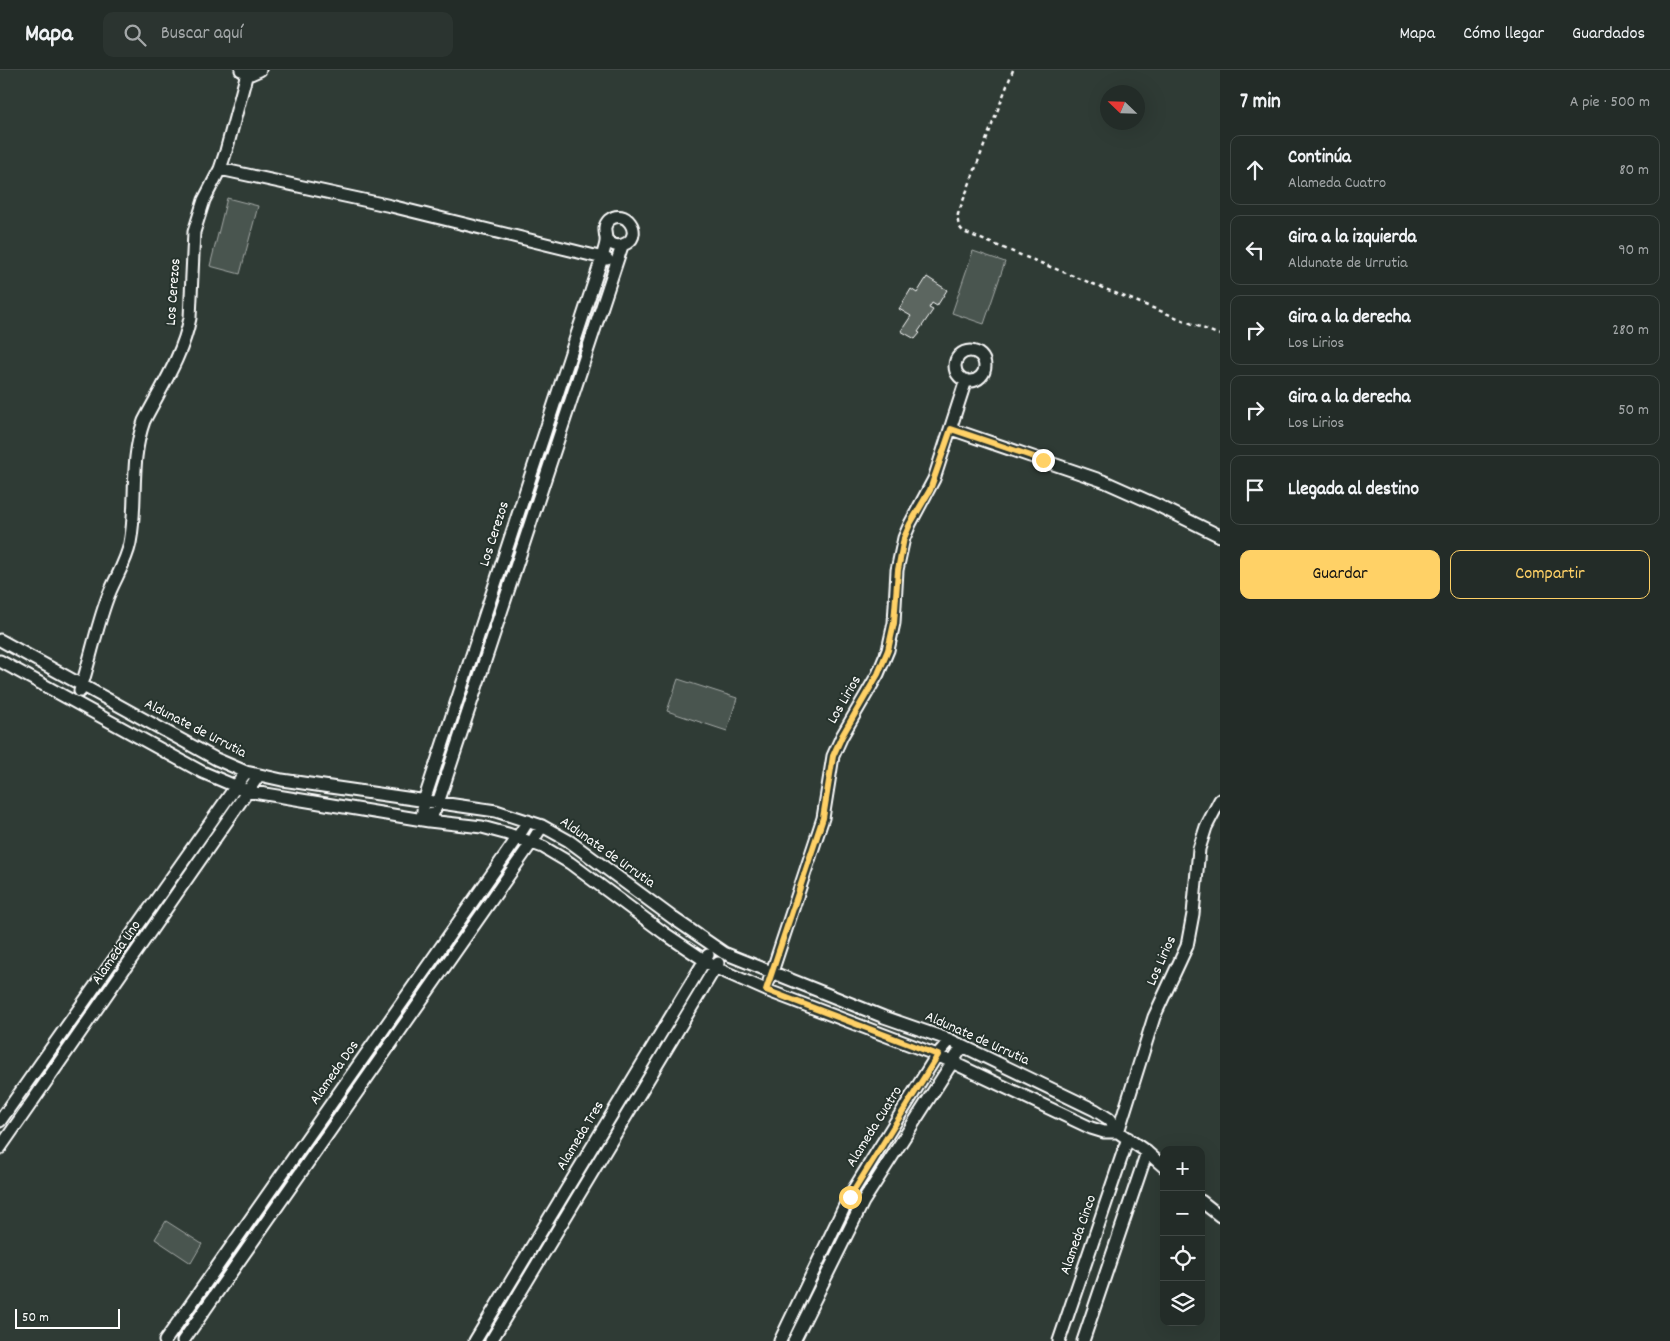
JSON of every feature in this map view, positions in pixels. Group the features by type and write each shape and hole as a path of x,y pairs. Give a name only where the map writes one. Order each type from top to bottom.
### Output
{"street":[{"name":"Los Cerezos","path":"76,702 101,618 113,584 124,563 130,542 134,462 140,434 144,421 182,346 187,332 190,312 194,232 204,200 220,169 226,151 244,72 255,73 260,70"},
{"path":"220,169 391,206 616,262"},
{"name":"Los Cerezos","path":"616,217 625,218 631,224 633,233 630,241 622,246 616,262 438,803 425,820 424,801 602,258 606,238 604,230 608,221 616,217"},
{"path":"606,238 613,245 622,246"},
{"name":"Los Lirios","path":"766,990 823,818 833,756 842,736 878,674 888,650 894,623 898,570 904,538 930,490 966,380"},
{"path":"951,429 1103,481 1220,536"},
{"name":"Aldunate de Urrutia","path":"0,640 216,759 246,772 310,785 496,812 528,820 542,826 569,841 713,947 772,974 950,1040 1095,1110 1109,1119 1118,1132 1148,1152 1160,1163"},
{"name":"Aldunate de Urrutia","path":"0,661 202,772 235,787 247,791 425,820 482,827 532,842 570,863 716,968 766,990 938,1055 1091,1128 1104,1132 1118,1132"},
{"name":"Alameda Uno","path":"0,1121 246,772"},
{"name":"Alameda Uno","path":"0,1148 259,775"},
{"name":"Los Lirios","path":"1118,1132 1154,1017 1187,946 1193,914 1199,849 1206,826 1220,800"},
{"name":"Alameda Dos","path":"165,1341 518,838 528,820"},
{"name":"Alameda Dos","path":"183,1341 542,826"},
{"name":"Alameda Tres","path":"475,1341 713,947"},
{"name":"Alameda Tres","path":"492,1341 724,953"},
{"name":"Alameda Cuatro","path":"780,1341 850,1197 938,1055 950,1040"},
{"name":"Alameda Cuatro","path":"794,1341 862,1202 962,1047"},
{"name":"Alameda Cinco","path":"1059,1341 1128,1138"},
{"path":"1083,1341 1148,1152"},
{"path":"1205,1204 1220,1216"}],"path":[{"path":"1012,70 958,214 957,219 960,228 966,233 1220,335"}],"shaded area":[{"path":"227,198 258,206 240,274 210,266"},
{"path":"973,251 1005,262 984,324 952,313"},
{"path":"678,679 737,698 727,731 667,711"},
{"path":"166,1221 202,1244 191,1263 155,1239"}],"building":[{"path":"927,277 947,290 937,306 932,303 929,308 933,310 915,339 901,331 911,316 899,309 911,289 917,293"}],"route":[{"path":"850,1197 938,1055 766,990 823,818 833,756 842,736 884,662 892,637 898,570 904,538 917,510 930,490 951,429 1043,460"}]}
